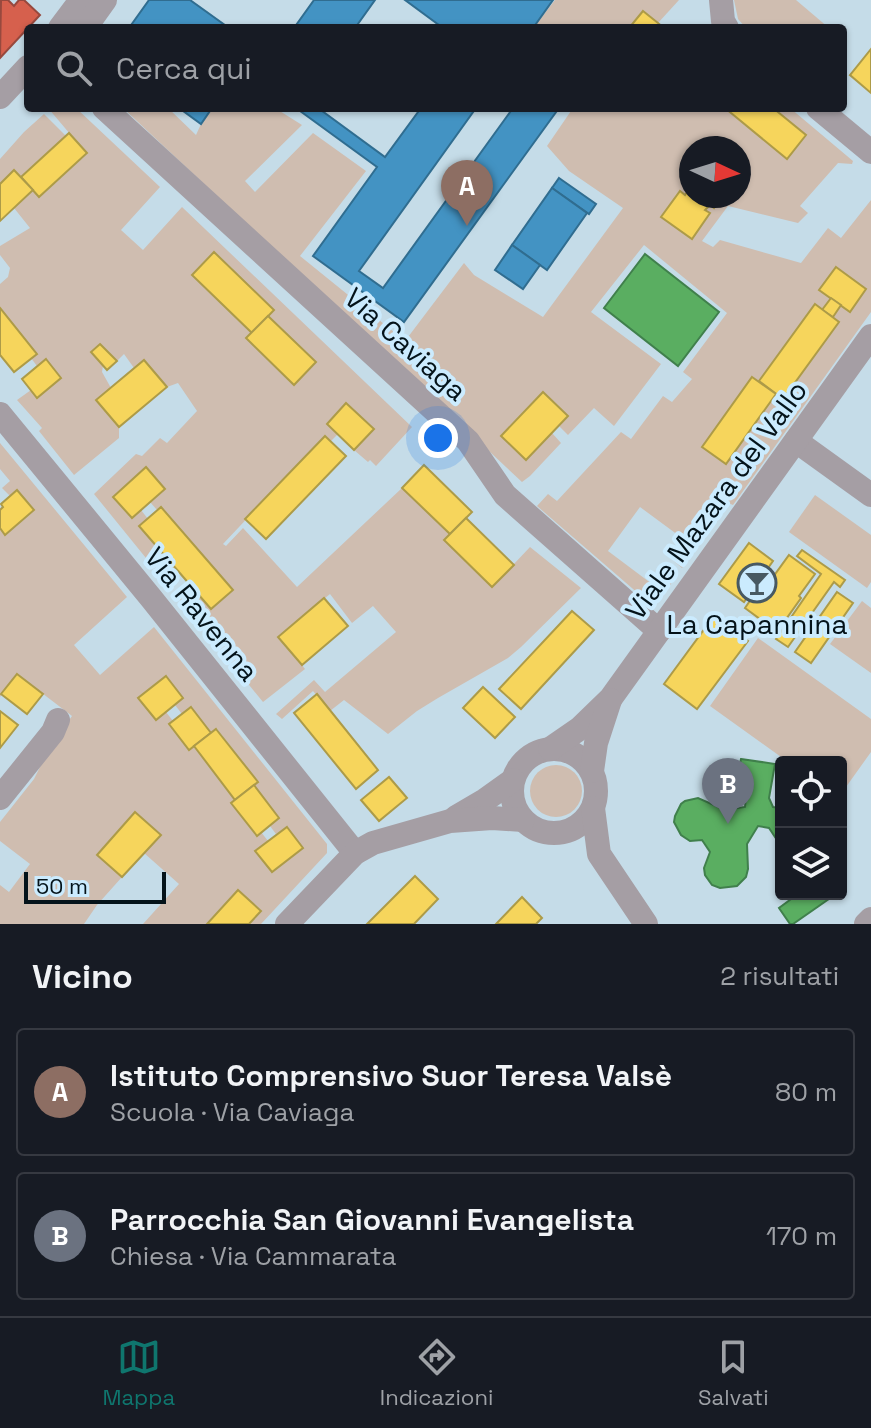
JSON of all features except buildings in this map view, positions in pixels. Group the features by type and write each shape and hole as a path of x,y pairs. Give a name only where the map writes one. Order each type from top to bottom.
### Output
{"street":[{"path":"63,24 81,0"},
{"path":"88,24 105,0"},
{"path":"721,0 725,24"},
{"path":"0,97 24,71"},
{"name":"Via Caviaga","path":"108,112 468,441 505,495 659,631"},
{"path":"823,112 871,152"},
{"name":"Viale Mazara del Vallo","path":"550,749 579,729 611,698 871,336"},
{"name":"Via Ravenna","path":"0,414 355,853"},
{"path":"796,441 871,495"},
{"name":"Viale Mazara del Vallo","path":"592,771 596,743 611,698"},
{"path":"0,798 53,732 58,720"},
{"path":"550,749 566,750 581,758 592,771 597,787 596,803 588,818 575,829 559,834 543,833 528,825 517,812 512,796 513,780 521,765 534,754 550,749"},
{"path":"450,821 513,780"},
{"path":"593,808 599,854 646,924"},
{"path":"287,924 355,853 373,843 450,821 492,818 523,820"},
{"path":"559,834 599,854"},
{"path":"866,924 871,919"}],"shaded area":[{"path":"555,0 679,0 658,23 652,24 536,24"},
{"path":"734,0 796,0 824,24 742,24 738,19"},
{"path":"51,112 80,112 160,187 121,230 143,250 182,207 412,427 376,466 354,450 373,429 346,403 327,423 338,434 330,442 324,437 223,544 226,546 243,528 297,587 402,488 450,534 445,540 492,587 530,547 581,588 508,658 417,711 388,734 344,700 330,711 313,691 282,719 276,714 314,680 325,692 396,632 373,606 352,623 330,594 279,636 305,669 263,702 175,594 188,583 211,609 161,507 157,510 150,502 165,488 146,468 113,497 131,518 141,510 148,519 139,527 176,569 163,579 94,494 136,454 142,456 160,438 167,443 197,411 178,383 167,387 144,360 134,368 124,354 117,361 100,344 91,353 103,366 102,372 111,388 97,401 119,427 119,438 74,475 39,431 42,428 17,400 31,390 37,397 61,377 46,359 37,366 31,358 36,353 0,308 0,284 8,277 10,268 0,255 0,246 30,228 14,208 33,190 40,197 87,154","holes":["252,333 316,363 294,384 247,339"]},
{"path":"127,112 172,112 196,135 209,112 281,112 302,125 245,181 255,192 313,133 366,171 300,256 405,341 464,263 474,275 543,317 623,208 569,171 547,146 570,112 730,112 787,158 774,112 795,112 853,161 852,164 838,163 800,206 808,213 798,223 736,208 751,208 751,136 679,136 679,193 662,217 692,239 710,214 705,210 707,208 727,208 702,241 713,247 720,240 801,263 828,228 841,238 871,200 871,312 733,505 726,502 682,568 669,557 682,538 640,507 608,551 656,587 664,576 672,582 668,589 650,600 640,595 537,506 548,494 557,501 621,432 631,439 663,396 672,402 692,379 683,372 727,313 644,245 591,312 661,364 614,426 594,408 568,435 559,426 568,416 501,436 526,460 552,433 561,443 522,482","holes":["836,267 866,289 850,312 820,290","815,304 839,322 783,399 776,394 725,464 702,447 752,377 759,381"]},
{"path":"44,114 66,136 21,177 14,171 0,184 0,159"},
{"path":"0,443 127,597 74,645 100,675 154,627 327,844 327,853 261,924 249,924 261,910 238,890 207,924 143,924 179,884 144,853 160,835 135,812 98,854 122,877 84,924 0,924 0,885 9,892 30,864 0,841 0,822 34,779 50,747 72,716 17,674 0,697 0,528 5,534 17,490 10,496 2,488 10,481 0,469","holes":["166,676 183,698 175,705 182,714 191,707 211,733 217,729 258,782 254,785 279,818 270,826 276,834 287,827 303,848 273,872 256,851 268,841 261,832 256,836 232,804 235,800 194,746 189,750 169,724 173,721 166,712 156,720 138,698"]},
{"path":"815,495 871,535 871,582 867,588 789,532"},
{"path":"862,601 871,608 871,673 830,644"},
{"path":"758,638 871,719 871,752 847,786 847,756 780,756 710,706"},
{"path":"556,765 574,773 582,791 574,809 556,817 538,809 530,791 538,773"}],"place":[{"name":"Istituto Comprensivo Suor Teresa Valsè","path":"467,226"},
{"name":"La Capannina","path":"757,583"},
{"name":"Parrocchia San Giovanni Evangelista","path":"728,824"}]}
